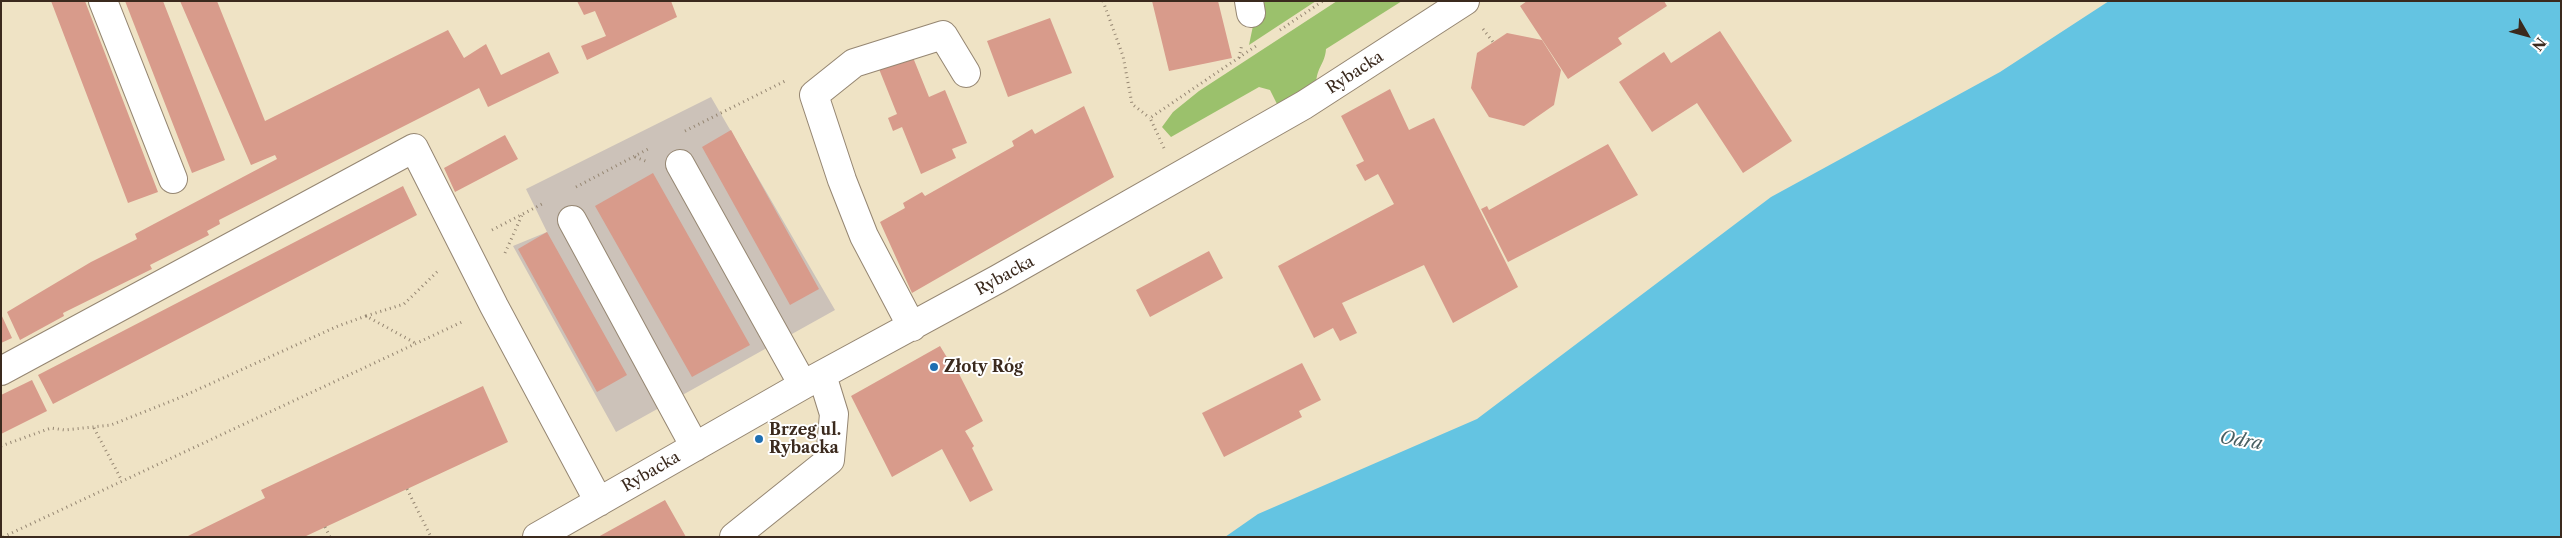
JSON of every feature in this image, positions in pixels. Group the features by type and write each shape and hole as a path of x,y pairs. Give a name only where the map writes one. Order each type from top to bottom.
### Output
{"street":[{"path":"103,1 173,179"},
{"name":"Rybacka","path":"537,537 812,380 912,327 1304,106 1457,3"},
{"path":"912,327 864,236 842,180 814,95 854,63 943,35 966,73"},
{"path":"1,371 414,148 462,246 599,502"},
{"path":"680,164 834,414 830,460 734,537"},
{"path":"572,220 695,447"}],"path":[{"path":"1103,1 1123,56 1132,104 1150,118 1178,178"},
{"path":"1277,32 1323,1"},
{"path":"1488,36 1493,42"},
{"path":"1150,118 1262,43"},
{"path":"679,134 785,82 814,95"},
{"path":"574,187 652,148"},
{"path":"1,446 50,428 65,430 94,428 111,424 179,398 338,326 404,304 462,246 548,201"},
{"path":"3,537 417,344 494,306"},
{"path":"366,316 417,344"},
{"path":"94,428 122,481"},
{"path":"407,489 431,537"},
{"path":"325,527 330,537"}],"shaded area":[{"path":"711,97 835,310 616,432 513,246 547,232 526,189"}],"green space":[{"path":"1265,1 1316,1 1249,45 1254,21"},
{"path":"1337,1 1402,1 1326,49 1316,84 1278,106 1270,90 1259,87 1171,137 1162,127 1173,112 1199,91"}],"water":[{"name":"Odra","path":"2109,1 2561,1 2561,537 1225,537 1258,514 1477,419 1771,197 2000,72"}],"building":[{"path":"51,1 85,1 158,192 128,203"},
{"path":"125,1 163,1 225,160 192,173"},
{"path":"180,1 217,1 265,121 448,30 464,58 486,44 501,75 549,52 559,73 488,107 479,88 219,220 220,224 207,231 209,235 150,265 152,269 63,313 64,316 20,340 7,312 91,262 137,239 135,234 277,159 275,155 251,165"},
{"path":"577,1 671,1 677,17 587,60 581,46 606,36 595,11 584,15"},
{"path":"1152,1 1218,1 1232,58 1169,71"},
{"path":"1527,1 1664,1 1667,6 1618,38 1622,44 1568,79 1520,6"},
{"path":"1050,18 1072,73 1008,97 987,41"},
{"path":"1720,31 1792,141 1743,173 1697,103 1652,132 1619,82 1664,52 1671,63"},
{"path":"1507,33 1542,40 1561,70 1554,105 1524,126 1489,117 1471,88 1477,53"},
{"path":"912,55 929,97 945,90 967,143 952,149 956,158 921,174 902,127 893,131 888,118 897,114 879,69"},
{"path":"1390,89 1409,130 1434,118 1518,287 1453,323 1424,265 1342,303 1357,333 1340,341 1333,328 1314,338 1278,266 1394,204 1378,174 1365,181 1356,165 1364,161 1341,116"},
{"path":"1084,106 1114,177 912,293 880,222 905,208 903,203 922,192 925,196 1014,146 1012,141 1032,129 1035,134"},
{"path":"731,130 819,289 790,305 702,147"},
{"path":"505,135 518,159 455,192 444,168"},
{"path":"1608,144 1638,195 1508,262 1481,209 1487,206 1489,210"},
{"path":"653,173 750,345 692,377 595,206"},
{"path":"403,186 417,215 53,404 38,375"},
{"path":"547,232 627,375 597,392 518,249"},
{"path":"1209,251 1223,278 1150,317 1136,290"},
{"path":"1,314 12,338 1,343"},
{"path":"940,346 954,369 956,368 983,421 965,431 974,446 972,448 993,490 970,502 942,449 892,477 851,396"},
{"path":"1302,363 1321,400 1299,411 1302,417 1224,457 1202,413"},
{"path":"32,380 47,411 1,434 1,395"},
{"path":"483,386 508,442 304,537 186,537 265,498 261,490"},
{"path":"665,500 686,537 598,537"}],"place":[{"name":"Złoty Róg","path":"934,367"},
{"name":"Brzeg ul. Rybacka","path":"759,439"}]}
